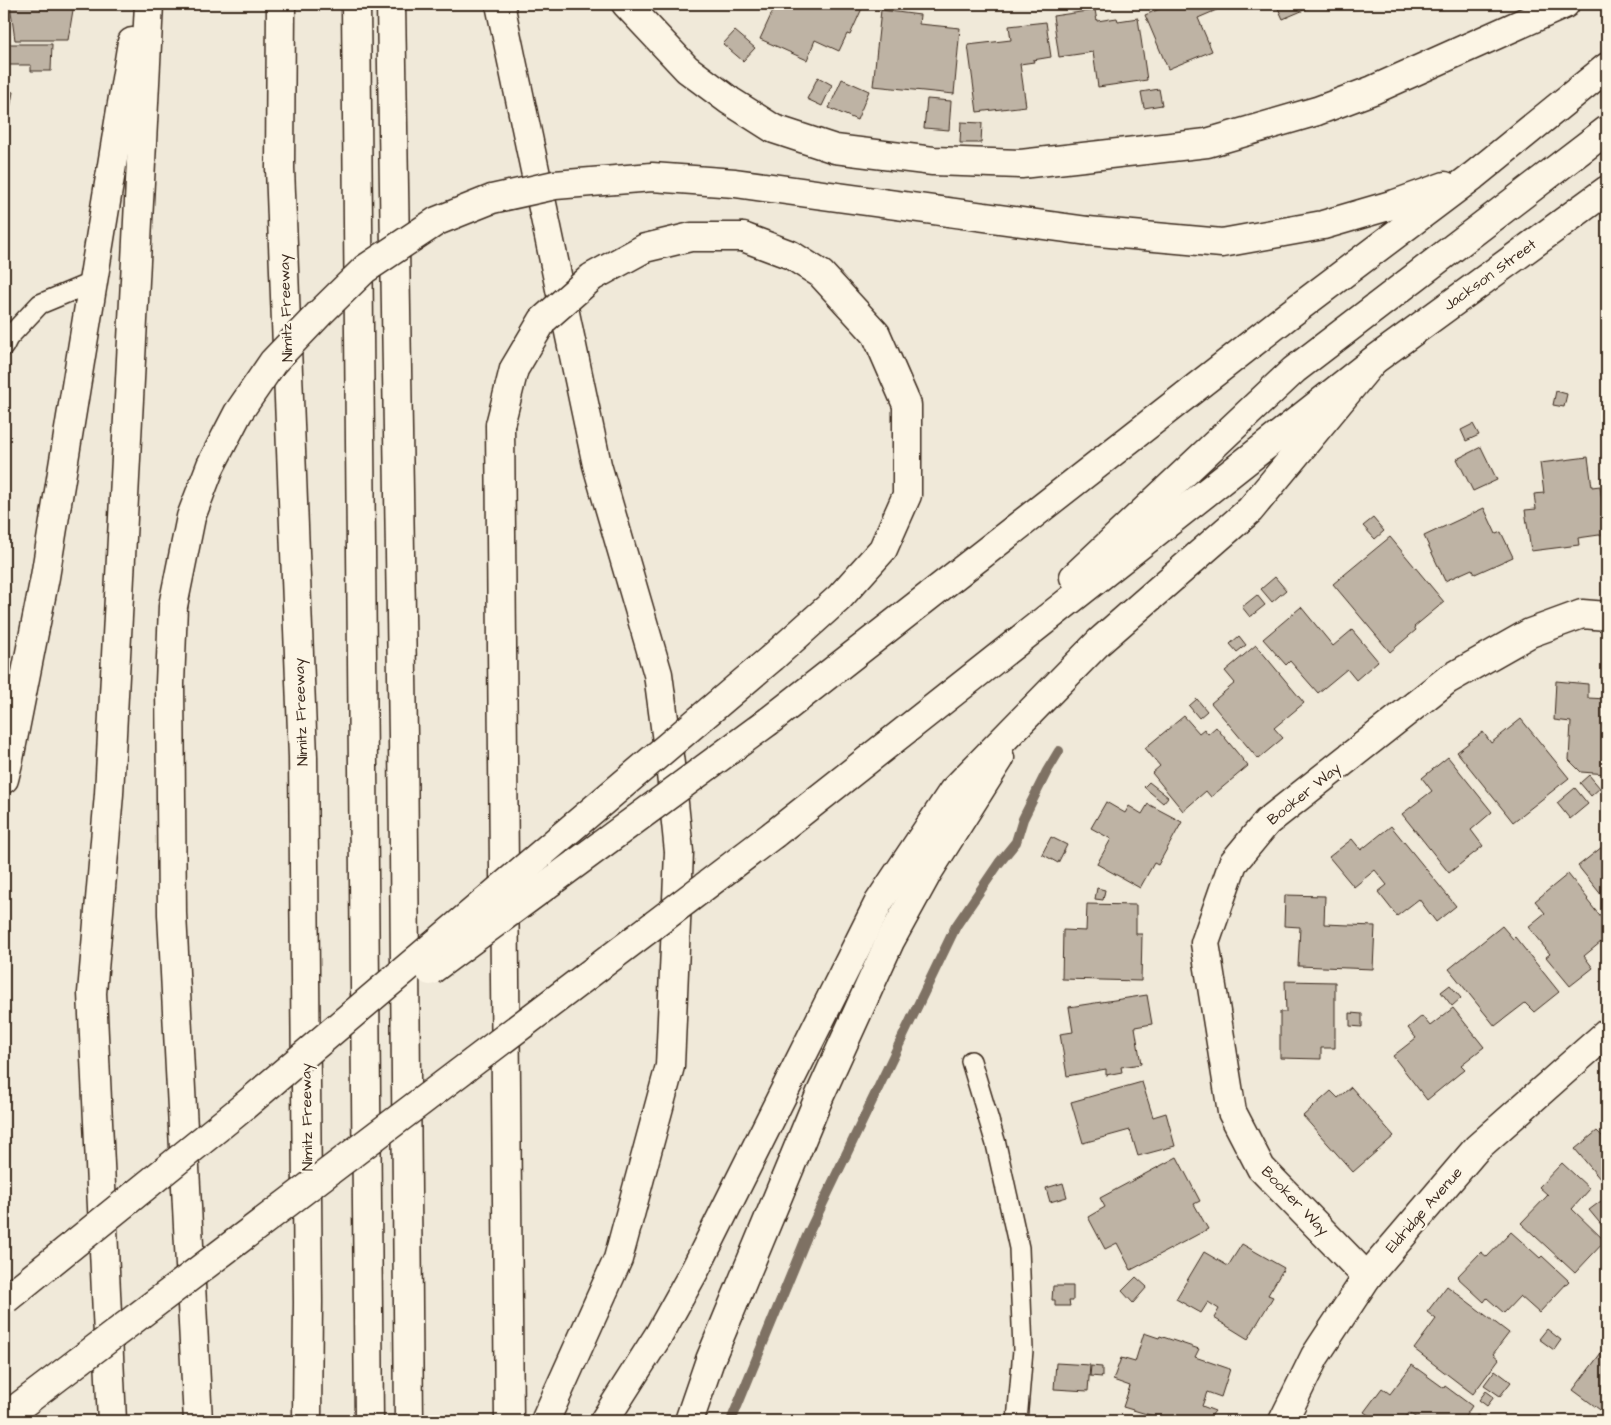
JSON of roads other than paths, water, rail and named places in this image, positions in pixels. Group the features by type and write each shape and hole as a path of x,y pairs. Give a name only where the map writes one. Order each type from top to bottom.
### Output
{"main road":[{"path":"4,779 45,577 138,4"},
{"path":"112,1421 92,993 109,794 149,4"},
{"name":"Nimitz Freeway","path":"281,4 280,168 303,757 308,1302 307,1421"},
{"path":"356,4 369,1421"},
{"path":"390,4 402,726 409,1421"},
{"path":"500,4 597,464 658,674 679,852 670,1066 618,1259 545,1421"},
{"path":"626,4 687,69 730,101 774,129 835,149 933,161 1021,164 1207,143 1318,112 1373,90 1565,4"},
{"path":"235,1114 769,721 1286,317 1473,176 1607,68"},
{"path":"936,706 1294,370 1607,130"},
{"path":"198,1421 172,914 170,684 173,606 192,516 211,465 238,413 273,362 365,269 437,221 492,199 555,185 652,177 735,183 1088,231 1222,243 1322,225 1395,204 1473,176"},
{"name":"Jackson Street","path":"1374,361 1607,190"},
{"path":"5,1300 235,1114 773,657 840,598 883,549 907,494 907,404 876,334 822,274 791,255 743,237 691,237 645,248 592,277 543,320 514,369 500,425 509,1421"},
{"path":"4,1418 774,834 1374,361"},
{"path":"604,1421 660,1333 696,1268 879,902 953,791 1099,642 1250,510 1374,361"},
{"name":"Booker Way","path":"1367,1277 1261,1168 1232,1112 1205,943 1233,863 1267,822 1447,680 1530,633 1582,614 1607,616"},
{"path":"689,1421 710,1360 820,1095 890,941 928,872 973,804 1027,714"},
{"name":"Eldridge Avenue","path":"1283,1421 1315,1356 1367,1277 1477,1148 1607,1033"},
{"path":"13,1421 79,1362"}],"lane":[{"path":"4,346 8,338 40,304 93,282"},
{"path":"971,1061 996,1144 1019,1248 1023,1350 1017,1421"}],"waterway":[{"path":"731,1421 807,1236 956,926 999,863 1016,842 1023,819 1059,751"}]}
